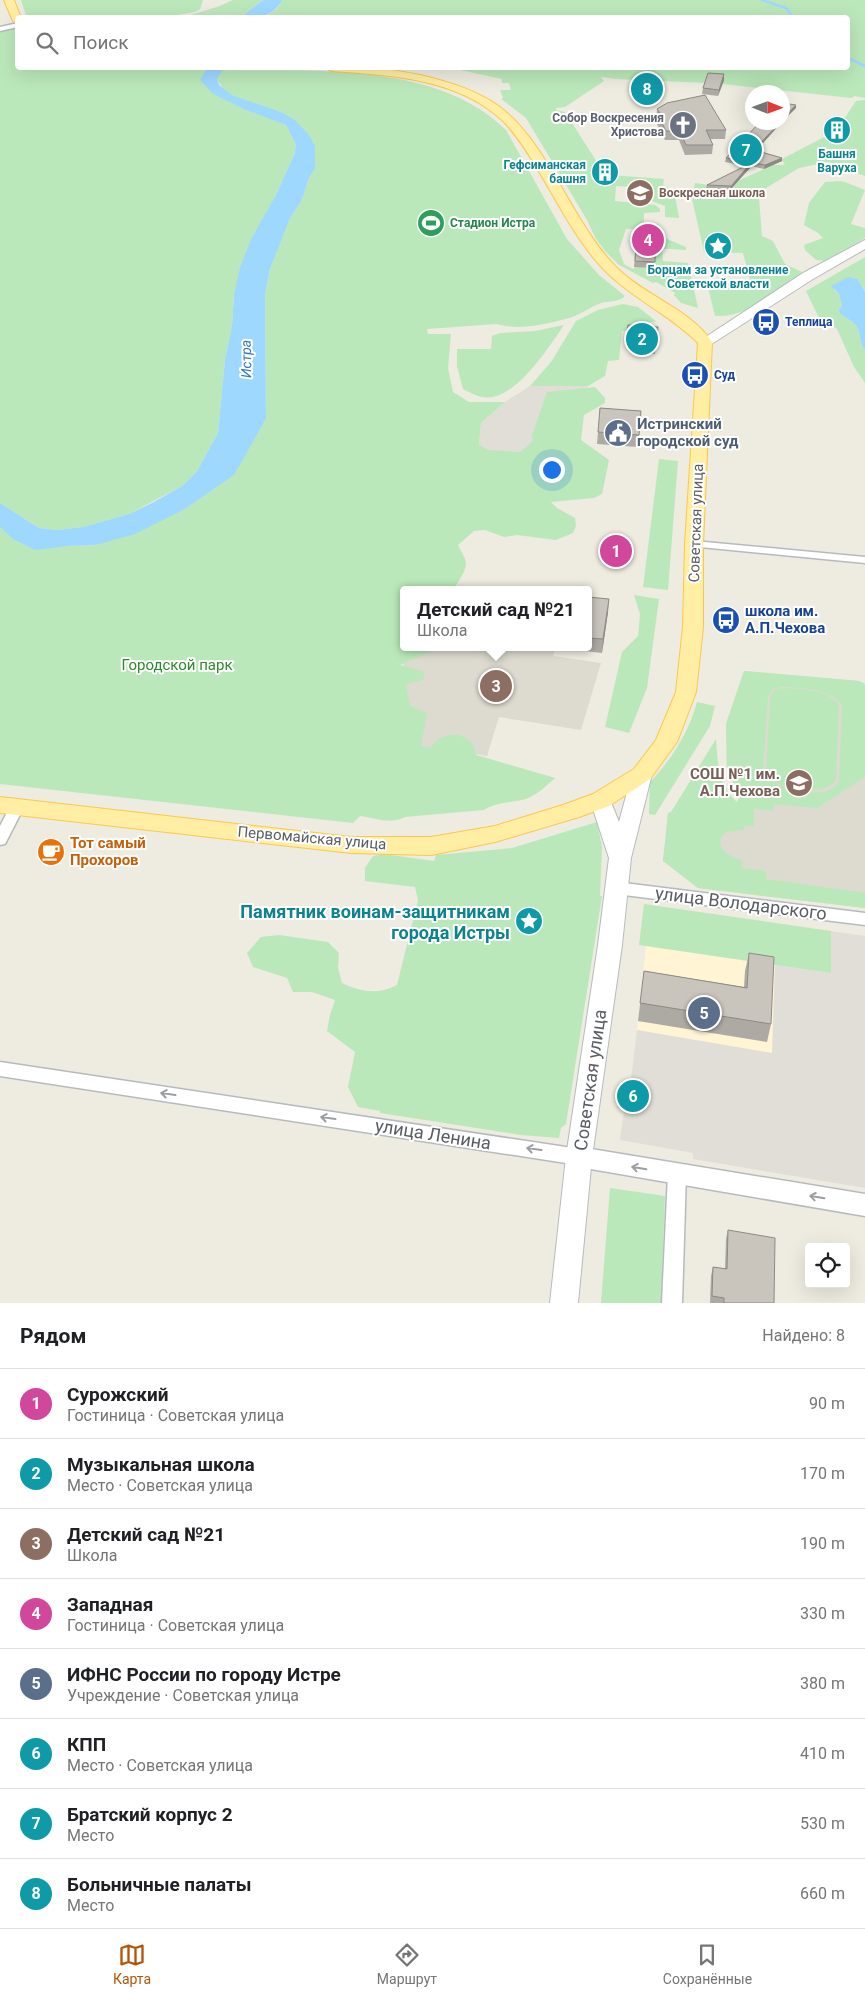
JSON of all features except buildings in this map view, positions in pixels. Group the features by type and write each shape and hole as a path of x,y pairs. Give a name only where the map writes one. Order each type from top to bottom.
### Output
{"main road":[{"path":"9,0 15,15"},
{"path":"352,70 393,74 428,81 461,91 485,102 517,129 535,154 584,238 613,272 693,327 705,342 808,276 865,244"},
{"name":"Советская улица","path":"564,1303 579,1156 620,858 642,774 666,742 686,692 693,627 694,544 705,342"},
{"name":"Первомайская улица","path":"8,806 350,845 431,846 495,834 602,800 642,774"},
{"name":"Советская улица","path":"602,800 620,858"}],"street":[{"path":"0,29 15,26"},
{"path":"694,544 865,560"},
{"path":"0,840 8,806"},
{"name":"улица Володарского","path":"616,888 865,919"},
{"name":"улица Ленина","path":"0,1069 579,1156 865,1205"},
{"path":"672,1303 677,1174"}],"shaded area":[{"path":"530,386 588,386 581,408 499,468 479,445 481,423 505,402"},
{"path":"407,651 554,651 553,656 601,663 581,730 499,717 487,756 421,746 392,709"},
{"name":"СОШ №1 им. А.П.Чехова","path":"744,671 859,681 865,684 865,908 698,888 663,861 668,813 687,806 737,803 740,796 727,770 726,724"},
{"path":"831,931 865,936 865,1188 693,1159 693,1153 620,1140 627,1088 630,1088 637,1030 772,1053 775,965 831,973"},
{"path":"646,946 775,965 772,1053 637,1030"}],"green space":[{"path":"21,0 203,0 200,9 195,12 178,15 26,15"},
{"path":"233,0 263,0 244,15 190,15"},
{"path":"283,0 865,0 865,98 790,91 790,85 745,86 723,84 723,80 706,83 601,77 604,81 565,107 556,108 556,110 565,112 602,170 597,170 600,171 598,173 600,175 664,179 663,185 674,190 679,218 665,217 665,206 649,200 649,188 616,186 615,201 655,205 660,209 660,212 644,213 644,223 659,224 659,229 626,229 619,250 624,264 633,269 655,250 662,250 663,261 688,263 698,308 681,303 674,295 675,293 619,265 606,252 596,239 587,220 526,118 501,99 503,98 500,90 511,90 509,83 502,83 502,79 460,70 850,70 850,15 268,15"},
{"path":"13,28 15,30 15,70 206,70 201,80 234,104 286,125 296,145 294,155 234,294 232,326 225,359 218,433 197,471 182,486 129,514 83,527 57,530 39,528 0,503 0,29"},
{"name":"Городской парк","path":"222,70 334,72 372,75 409,81 445,92 477,108 506,130 567,239 599,275 625,296 617,300 601,303 573,317 524,327 497,324 427,329 428,334 451,334 448,368 453,392 469,402 505,402 481,423 479,445 489,450 520,452 533,441 532,435 547,392 595,387 605,398 605,403 584,415 581,440 609,460 602,494 594,498 551,502 557,508 575,518 576,526 573,533 556,540 517,535 504,537 485,530 474,531 458,545 465,559 466,567 456,586 400,586 400,651 432,651 400,665 425,672 423,680 406,684 410,706 427,713 421,746 431,747 443,737 457,735 469,741 474,747 476,755 555,778 531,797 498,804 484,810 405,817 394,820 360,816 353,823 0,784 0,527 68,546 96,545 185,509 233,475 266,419 265,295 270,269 290,218 302,200 309,178 315,169 281,112 236,97 228,92 217,79"},
{"path":"865,100 865,176 849,171 838,164 827,162 799,168 761,191 759,198 762,236 773,241 785,264 802,272 761,303 732,315 715,316 707,283 751,283 743,253 704,252 692,199 695,183 716,186 716,188 726,191 734,186 731,184 773,165 783,165 785,163 780,160 834,132 843,132 844,130 838,128 856,101"},
{"path":"840,181 865,190 851,224 865,228 865,238 826,261 816,260 805,250 804,245 823,238 804,225 809,203 825,182"},
{"path":"655,233 655,235 686,247 686,250 655,248 641,235 640,239 634,239 635,234"},
{"path":"865,257 865,292 858,279 834,290 839,294 842,306 838,310 857,327 865,350 865,383 854,367 837,329 818,316 806,291"},
{"path":"623,304 638,307 656,321 630,327 631,330 622,331 619,360 608,361 605,376 588,386 530,386 551,362 576,321 598,310"},
{"path":"564,325 533,367 514,386 503,393 493,397 481,397 463,389 457,366 457,349 491,349 492,336 500,333 535,331"},
{"path":"659,459 678,461 668,590 643,587"},
{"path":"634,595 659,599 647,688 629,733 605,727 622,652 638,636 640,614"},
{"path":"744,671 859,681 865,684 865,777 817,808 773,804 774,811 754,809 754,826 744,826 744,830 726,832 720,841 727,853 742,860 742,868 766,871 766,879 865,893 865,908 698,888 663,861 668,813 671,812 716,739 720,774 723,782 726,789 737,802 740,796 727,770 726,724","holes":["781,687 806,688 823,692 837,700 842,706 839,781 829,790 814,793 789,789 770,780 763,770 768,697 773,689"]},
{"path":"781,688 820,692 834,699 839,705 836,779 825,788 800,790 783,786 773,780 766,770 770,698 774,690"},
{"path":"697,702 715,706 710,726 655,815 649,814 650,782 679,745"},
{"path":"597,822 602,847 600,896 602,896 566,1124 561,1128 559,1138 521,1135 380,1113 380,1111 358,1107 348,1087 355,1052 327,1031 335,1000 312,992 293,992 287,978 253,967 247,953 261,937 279,935 328,942 339,953 338,968 342,983 356,989 369,991 390,988 397,985 418,900 415,887 365,881 365,868 373,856 384,854 434,861 436,855 512,848"},
{"path":"644,904 831,931 831,973 639,945"},
{"path":"610,1188 665,1196 661,1303 601,1303"}],"water":[{"path":"263,0 283,0 267,15 244,15"},
{"name":"Истра","path":"206,70 223,70 217,79 219,85 234,96 281,112 295,120 309,135 315,146 315,169 309,178 302,200 290,218 270,269 265,295 266,419 234,475 185,509 135,534 96,545 35,550 13,539 0,527 0,503 39,528 57,530 83,527 129,514 182,486 197,471 218,433 225,359 232,326 234,294 240,268 251,239 275,197 294,155 296,145 286,125 246,110 213,94 200,80"},
{"path":"848,277 858,279 865,292 865,350 857,327 838,310 842,306 839,294 831,286"}],"waterway":[{"path":"762,0 786,8 792,15"},
{"path":"850,59 865,66"}],"place":[{"name":"Больничные палаты","path":"647,89"},
{"name":"Собор Воскресения Христова","path":"683,125"},
{"name":"Башня Варуха","path":"837,130"},
{"name":"Братский корпус 2","path":"746,150"},
{"name":"Гефсиманская башня","path":"605,172"},
{"name":"Воскресная школа","path":"640,193"},
{"name":"Стадион Истра","path":"431,223"},
{"name":"Западная","path":"648,240"},
{"name":"Борцам за установление Советской власти","path":"718,246"},
{"name":"Теплица","path":"766,322"},
{"name":"Музыкальная школа","path":"642,339"},
{"name":"Суд","path":"695,375"},
{"name":"Истринский городской суд","path":"618,433"},
{"name":"Сурожский","path":"616,551"},
{"name":"школа им. А.П.Чехова","path":"726,620"},
{"name":"Детский сад №21","path":"496,686"},
{"name":"СОШ №1 им. А.П.Чехова","path":"799,783"},
{"name":"Тот самый Прохоров","path":"51,852"},
{"name":"Памятник воинам-защитникам города Истры","path":"529,921"},
{"name":"ИФНС России по городу Истре","path":"704,1013"},
{"name":"КПП","path":"633,1096"}]}
